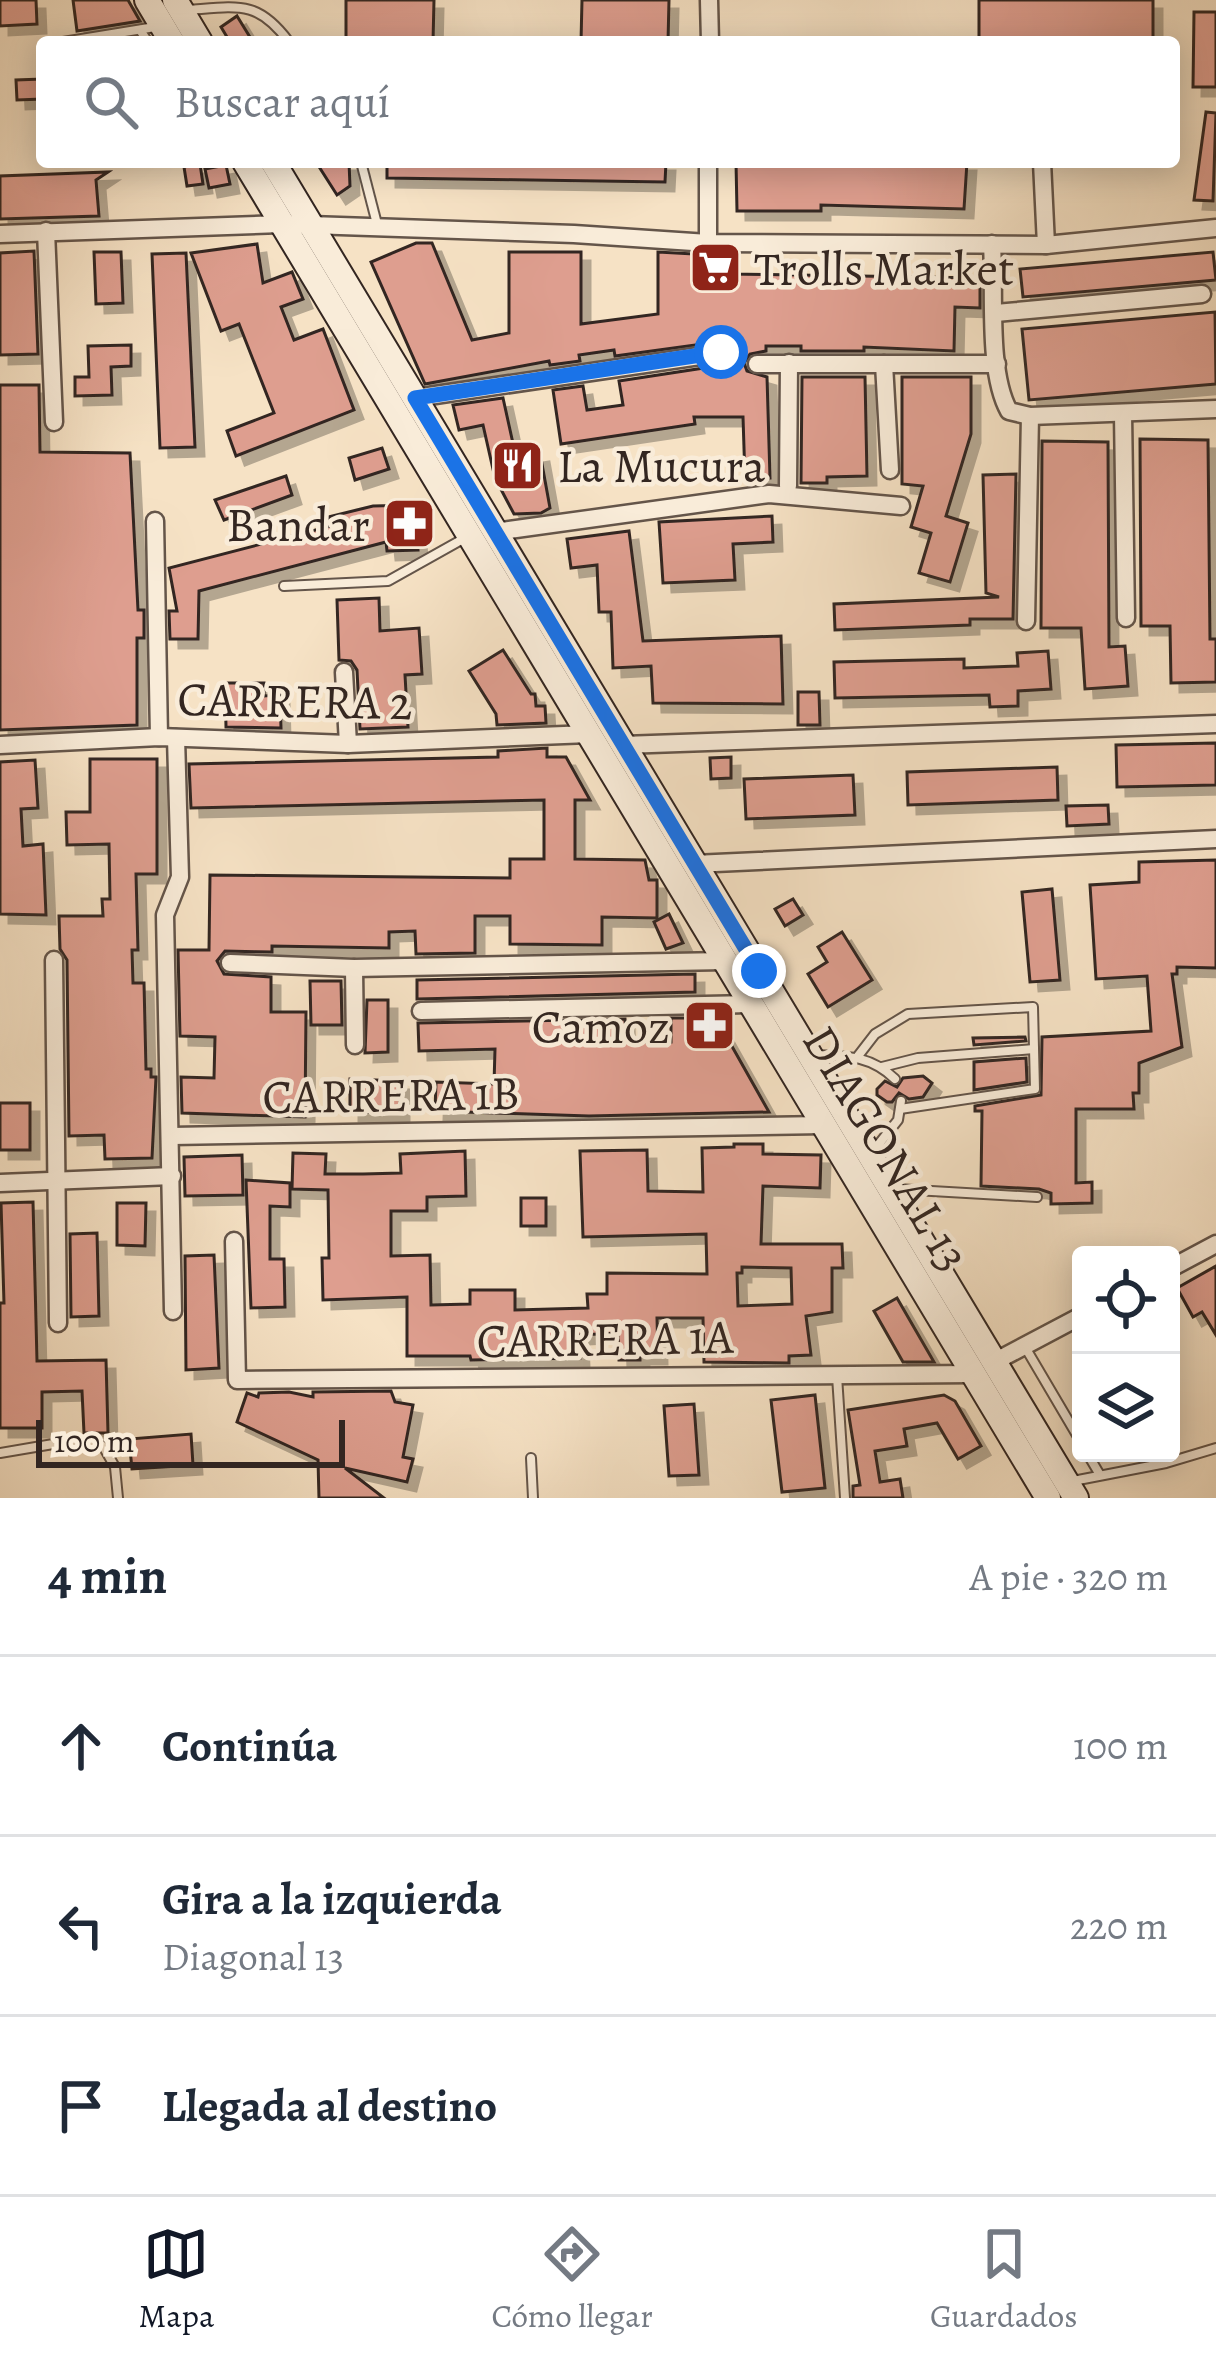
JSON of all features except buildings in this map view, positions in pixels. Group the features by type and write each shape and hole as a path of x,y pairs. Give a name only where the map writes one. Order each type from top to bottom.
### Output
{"main road":[{"path":"148,0 163,25"},
{"name":"DIAGONAL 13","path":"248,168 623,745 890,1189 984,1368"},
{"name":"DIAGONAL 13","path":"277,168 415,398 589,734 824,1126 1063,1493"}],"street":[{"path":"709,0 714,32"},
{"path":"708,243 709,168"},
{"path":"1042,168 1046,245"},
{"path":"0,234 281,224 378,229 574,226 708,243 1046,245 1216,228"},
{"path":"46,231 54,422"},
{"path":"992,244 1001,396 1009,411 1030,416 1216,409"},
{"path":"996,313 1202,294"},
{"path":"415,398 721,352"},
{"path":"788,486 789,363"},
{"path":"757,364 998,364"},
{"path":"884,364 890,470"},
{"path":"1123,414 1126,618"},
{"path":"1026,621 1030,416"},
{"path":"482,534 769,494 901,506"},
{"path":"155,521 180,877 165,915 173,1311"},
{"path":"344,673 348,744"},
{"path":"623,745 1216,724"},
{"name":"CARRERA 2","path":"0,746 168,738 348,744 589,734"},
{"path":"694,864 1216,838"},
{"path":"54,960 58,1323"},
{"path":"230,963 354,968 725,961"},
{"path":"354,968 355,1045"},
{"path":"421,1010 751,1004"},
{"name":"CARRERA 1B","path":"172,1136 824,1126"},
{"path":"0,1183 172,1176"},
{"name":"CARRERA 1A","path":"235,1241 237,1380 837,1375 984,1368 1072,1321"},
{"path":"1180,1263 1216,1244"}],"lane":[{"path":"98,36 247,5 267,13 284,36"},
{"path":"363,168 378,229"},
{"path":"284,586 388,580 482,534"},
{"path":"858,1056 874,1034 908,1014 1033,1006 1036,1090 900,1105 898,1120 870,1156"},
{"path":"882,1067 918,1058 1034,1049"},
{"path":"809,1055 858,1056 895,1079"},
{"path":"890,1189 1037,1197"},
{"path":"1024,1345 1072,1427"},
{"path":"837,1375 845,1498"},
{"path":"0,1453 59,1443 103,1446 115,1467 118,1498"},
{"path":"1063,1493 1100,1475 1181,1460 1216,1448"},
{"path":"532,1458 532,1498"},
{"path":"1092,1462 1100,1475"}],"place":[{"name":"Trolls Market","path":"715,268"},
{"name":"La Mucura","path":"518,465"},
{"name":"Bandar","path":"409,524"},
{"name":"Camoz","path":"709,1026"}],"route":[{"path":"721,352 415,398 759,971"}]}
